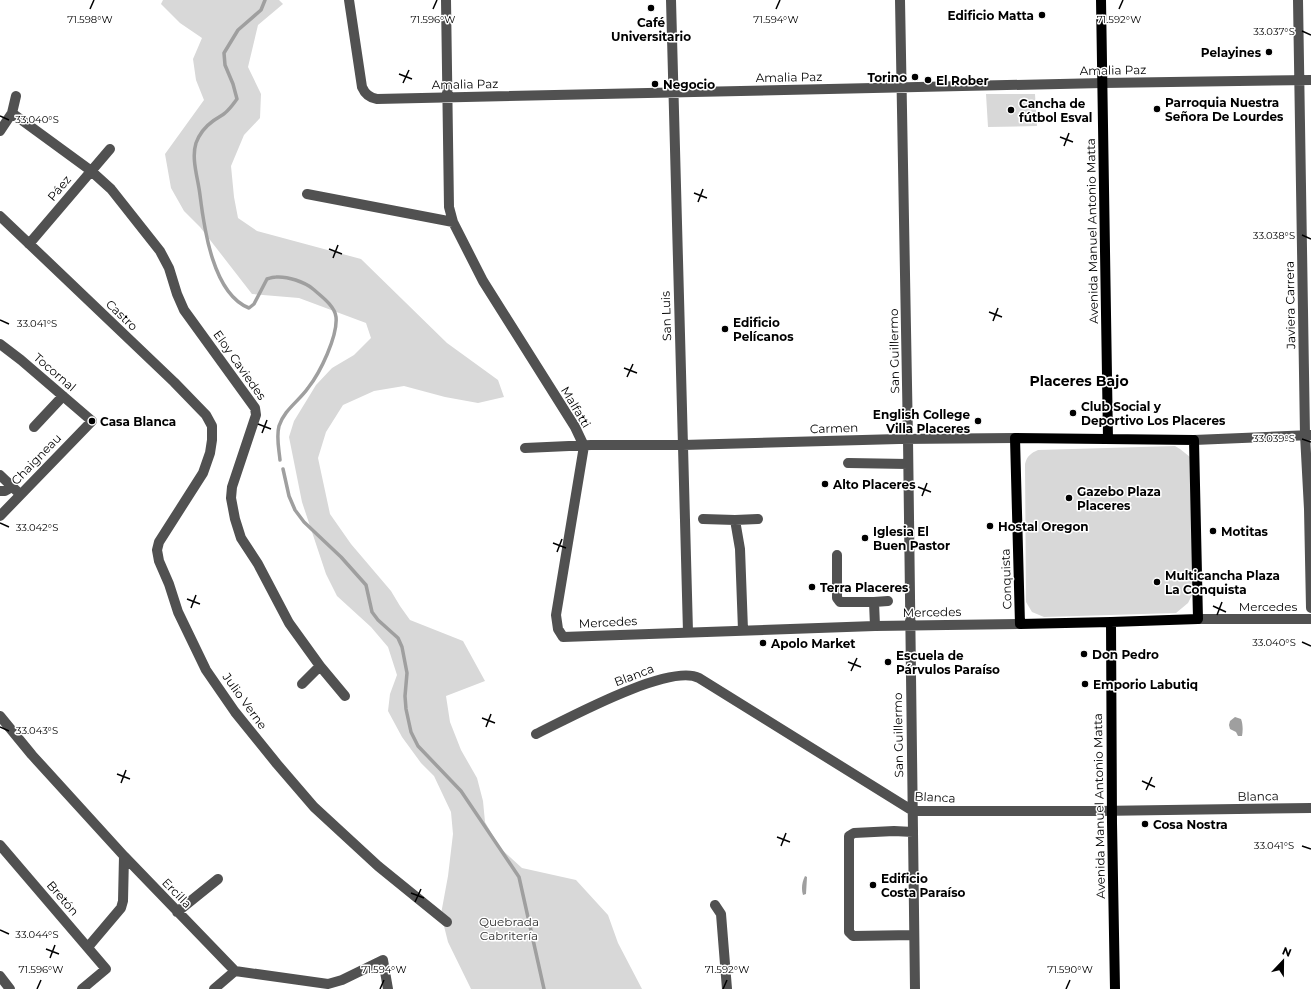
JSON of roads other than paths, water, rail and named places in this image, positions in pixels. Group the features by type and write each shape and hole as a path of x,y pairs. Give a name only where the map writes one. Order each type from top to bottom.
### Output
{"main road":[{"name":"Avenida Manuel Antonio Matta","path":"1101,0 1108,439"},
{"name":"Carmen","path":"1015,438 1194,440"},
{"name":"Conquista","path":"1015,438 1020,624"},
{"path":"1194,440 1198,619"},
{"name":"Mercedes","path":"1020,624 1198,619"},
{"name":"Avenida Manuel Antonio Matta","path":"1111,622 1115,989"}],"street":[{"name":"Amalia Paz","path":"349,0 362,87 369,97 377,99 1103,83 1311,80"},
{"name":"Malfatti","path":"446,0 449,207 453,222 483,281 575,427 584,446 556,615 558,629"},
{"name":"San Luis","path":"671,0 672,92 684,446 688,632"},
{"name":"San Guillermo","path":"900,0 908,439 915,989"},
{"name":"Javiera Carrera","path":"1298,0 1298,80 1310,510 1311,608"},
{"path":"0,131 12,113 16,96"},
{"name":"Eloy Caviedes","path":"12,113 90,170 111,189 160,251 169,268 176,294 184,310 255,408 256,415 232,487 231,498 235,519 242,538 258,564 289,623 320,666 345,696"},
{"name":"Páez","path":"29,244 90,170 110,149"},
{"path":"307,194 453,222"},
{"name":"Castro","path":"0,216 174,382 206,415 212,426 212,440"},
{"name":"Tocornal","path":"0,344 21,360 92,421"},
{"path":"34,427 63,396"},
{"name":"Chaigneau","path":"0,516 16,491 92,421"},
{"name":"Carmen","path":"1194,440 1308,435"},
{"name":"Carmen","path":"525,448 584,446 684,446 908,439 1015,438"},
{"name":"Julio Verne","path":"212,440 210,453 203,473 159,542 158,550 159,561 169,584 178,612 206,670 235,712 314,807 378,866 447,922"},
{"path":"848,464 908,464"},
{"path":"0,475 16,491"},
{"path":"0,491 16,491"},
{"path":"702,518 758,520"},
{"path":"735,520 740,549 743,630"},
{"path":"837,555 837,598 840,602 888,601"},
{"path":"874,602 875,626"},
{"name":"Mercedes","path":"1198,619 1311,620"},
{"name":"Mercedes","path":"558,629 563,638 743,630 910,625 1020,624"},
{"path":"302,684 320,666"},
{"name":"Blanca","path":"536,734 642,684 662,678 689,675 699,678 913,811 1112,811 1311,808"},
{"name":"Ercilla","path":"0,716 32,755 124,856 235,971"},
{"path":"913,832 894,831 851,834 849,836 848,846 849,932 853,936 914,935"},
{"name":"Bretón","path":"0,845 106,969 82,989"},
{"path":"88,947 120,908 123,901 124,856"},
{"path":"177,912 218,879"},
{"path":"715,904 721,914 727,989"},
{"path":"214,989 235,971 328,986 383,960 388,989"},
{"path":"0,976 10,989"}],"waterway":[{"path":"265,0 261,10 238,30 224,53 225,65 233,84 237,99 227,111 210,123 203,131 196,143 194,155 204,225 212,259 227,289 237,300 249,308 254,304 267,279 285,277 310,286 327,302 335,313 336,325 334,334 323,364 313,381 281,420 278,430 280,460"},
{"path":"283,469 289,496 295,510 304,522 341,557 366,585 372,612 378,620 398,638 402,647 407,673 405,696 406,709 411,732 418,746 461,791 519,877 544,989"}],"place":[{"name":"Café Universitario","path":"651,8"},
{"name":"Edificio Matta","path":"1042,15"},
{"name":"Pelayines","path":"1269,52"},
{"name":"Torino","path":"915,77"},
{"name":"El Rober","path":"928,80"},
{"name":"Negocio","path":"655,84"},
{"name":"Parroquia Nuestra Señora De Lourdes","path":"1157,109"},
{"name":"Cancha de fútbol Esval","path":"1011,110"},
{"name":"Edificio Pelícanos","path":"725,329"},
{"name":"Club Social y Deportivo Los Placeres","path":"1073,413"},
{"name":"Casa Blanca","path":"92,421"},
{"name":"English College Villa Placeres","path":"978,421"},
{"name":"Alto Placeres","path":"825,484"},
{"name":"Gazebo Plaza Placeres","path":"1069,498"},
{"name":"Hostal Oregon","path":"990,526"},
{"name":"Motitas","path":"1213,531"},
{"name":"Iglesia El Buen Pastor","path":"865,538"},
{"name":"Multicancha Plaza La Conquista","path":"1157,582"},
{"name":"Terra Placeres","path":"812,587"},
{"name":"Apolo Market","path":"763,643"},
{"name":"Don Pedro","path":"1084,654"},
{"name":"Escuela de Párvulos Paraíso","path":"888,662"},
{"name":"Emporio Labutiq","path":"1085,684"},
{"name":"Cosa Nostra","path":"1145,824"},
{"name":"Edificio Costa Paraíso","path":"873,885"}],"district":[{"name":"Placeres Bajo","path":"1079,381"}],"park label":[{"name":"Quebrada Cabritería","path":"509,928"}]}
